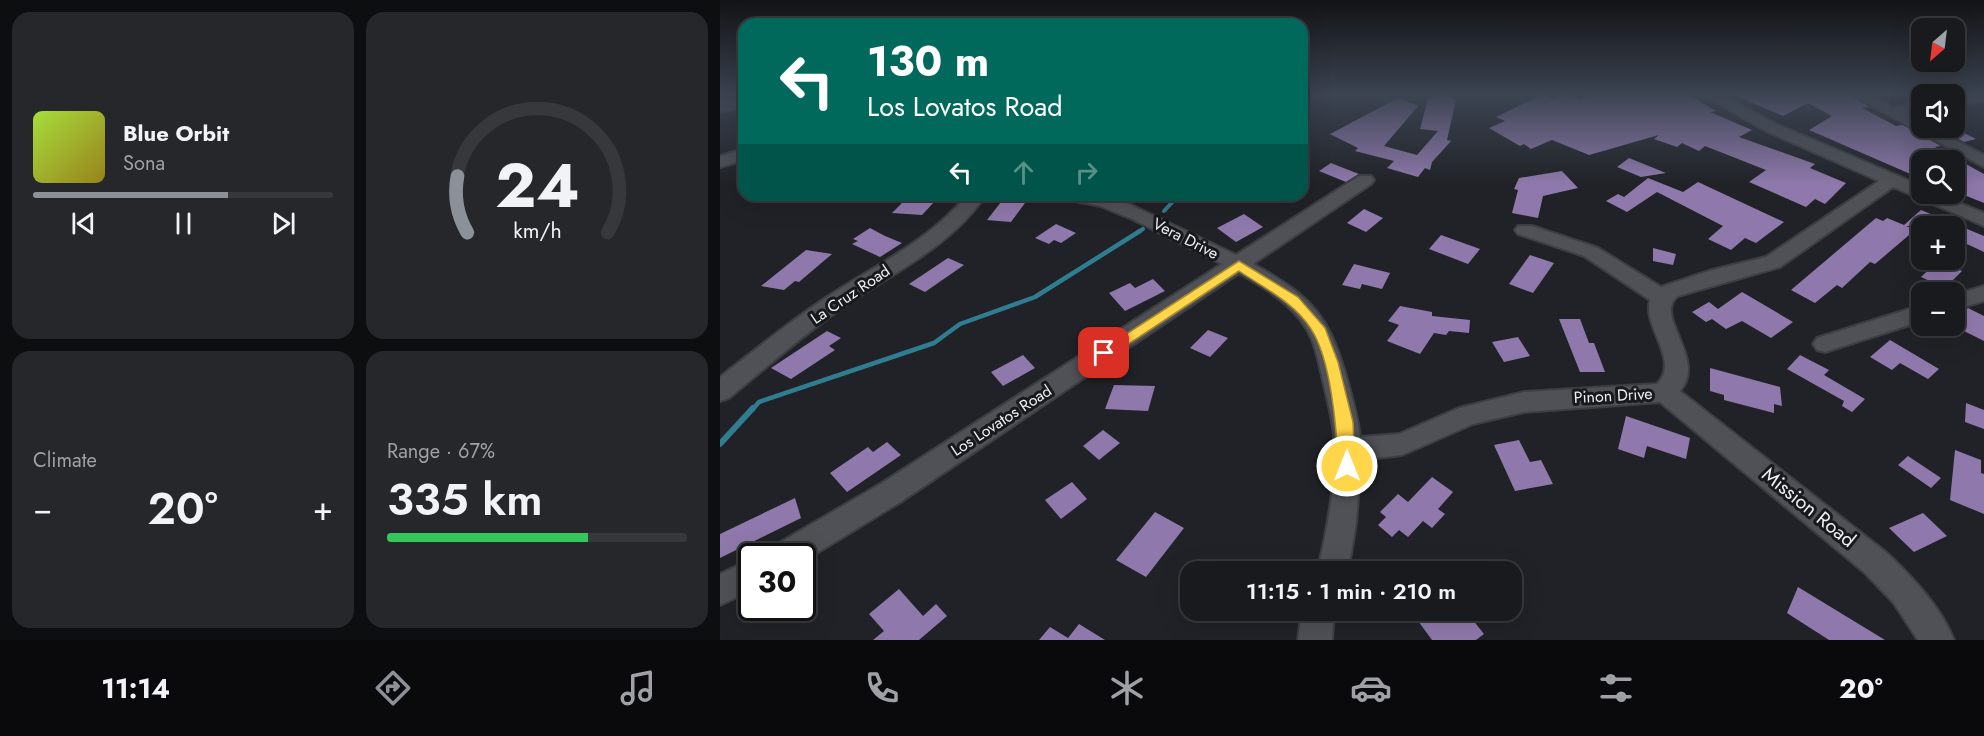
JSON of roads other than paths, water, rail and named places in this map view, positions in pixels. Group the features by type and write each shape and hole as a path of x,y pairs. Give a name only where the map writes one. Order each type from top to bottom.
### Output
{"street":[{"path":"1765,125 1911,188"},
{"path":"1914,125 1984,162"},
{"path":"720,162 738,156"},
{"name":"Los Lovatos Road","path":"807,543 892,492 1365,180"},
{"path":"1525,230 1591,252 1662,297 1670,291 1719,275 1773,262 1892,180"},
{"name":"La Cruz Road","path":"720,391 833,303 937,238 962,216 973,201"},
{"name":"Vera Drive","path":"1097,201 1122,207 1239,265 1293,300 1318,328 1331,362 1345,422 1347,448 1333,561"},
{"path":"1947,204 1984,220"},
{"path":"1965,299 1984,293"},
{"name":"Pinon Drive","path":"1347,448 1374,449 1402,444 1468,415 1524,402 1573,397 1642,396 1664,392 1674,382 1678,363 1658,311 1662,297"},
{"path":"1825,344 1911,317"},
{"name":"Mission Road","path":"1664,392 1876,563 1904,591 1937,640"},
{"path":"720,590 738,581"},
{"path":"1315,640 1317,621"}],"waterway":[{"path":"1164,211 1173,201"},
{"path":"1138,232 1143,229"},
{"path":"752,410 759,402 934,343 960,324 1035,297 1140,231"},
{"path":"720,444 753,408"}]}
